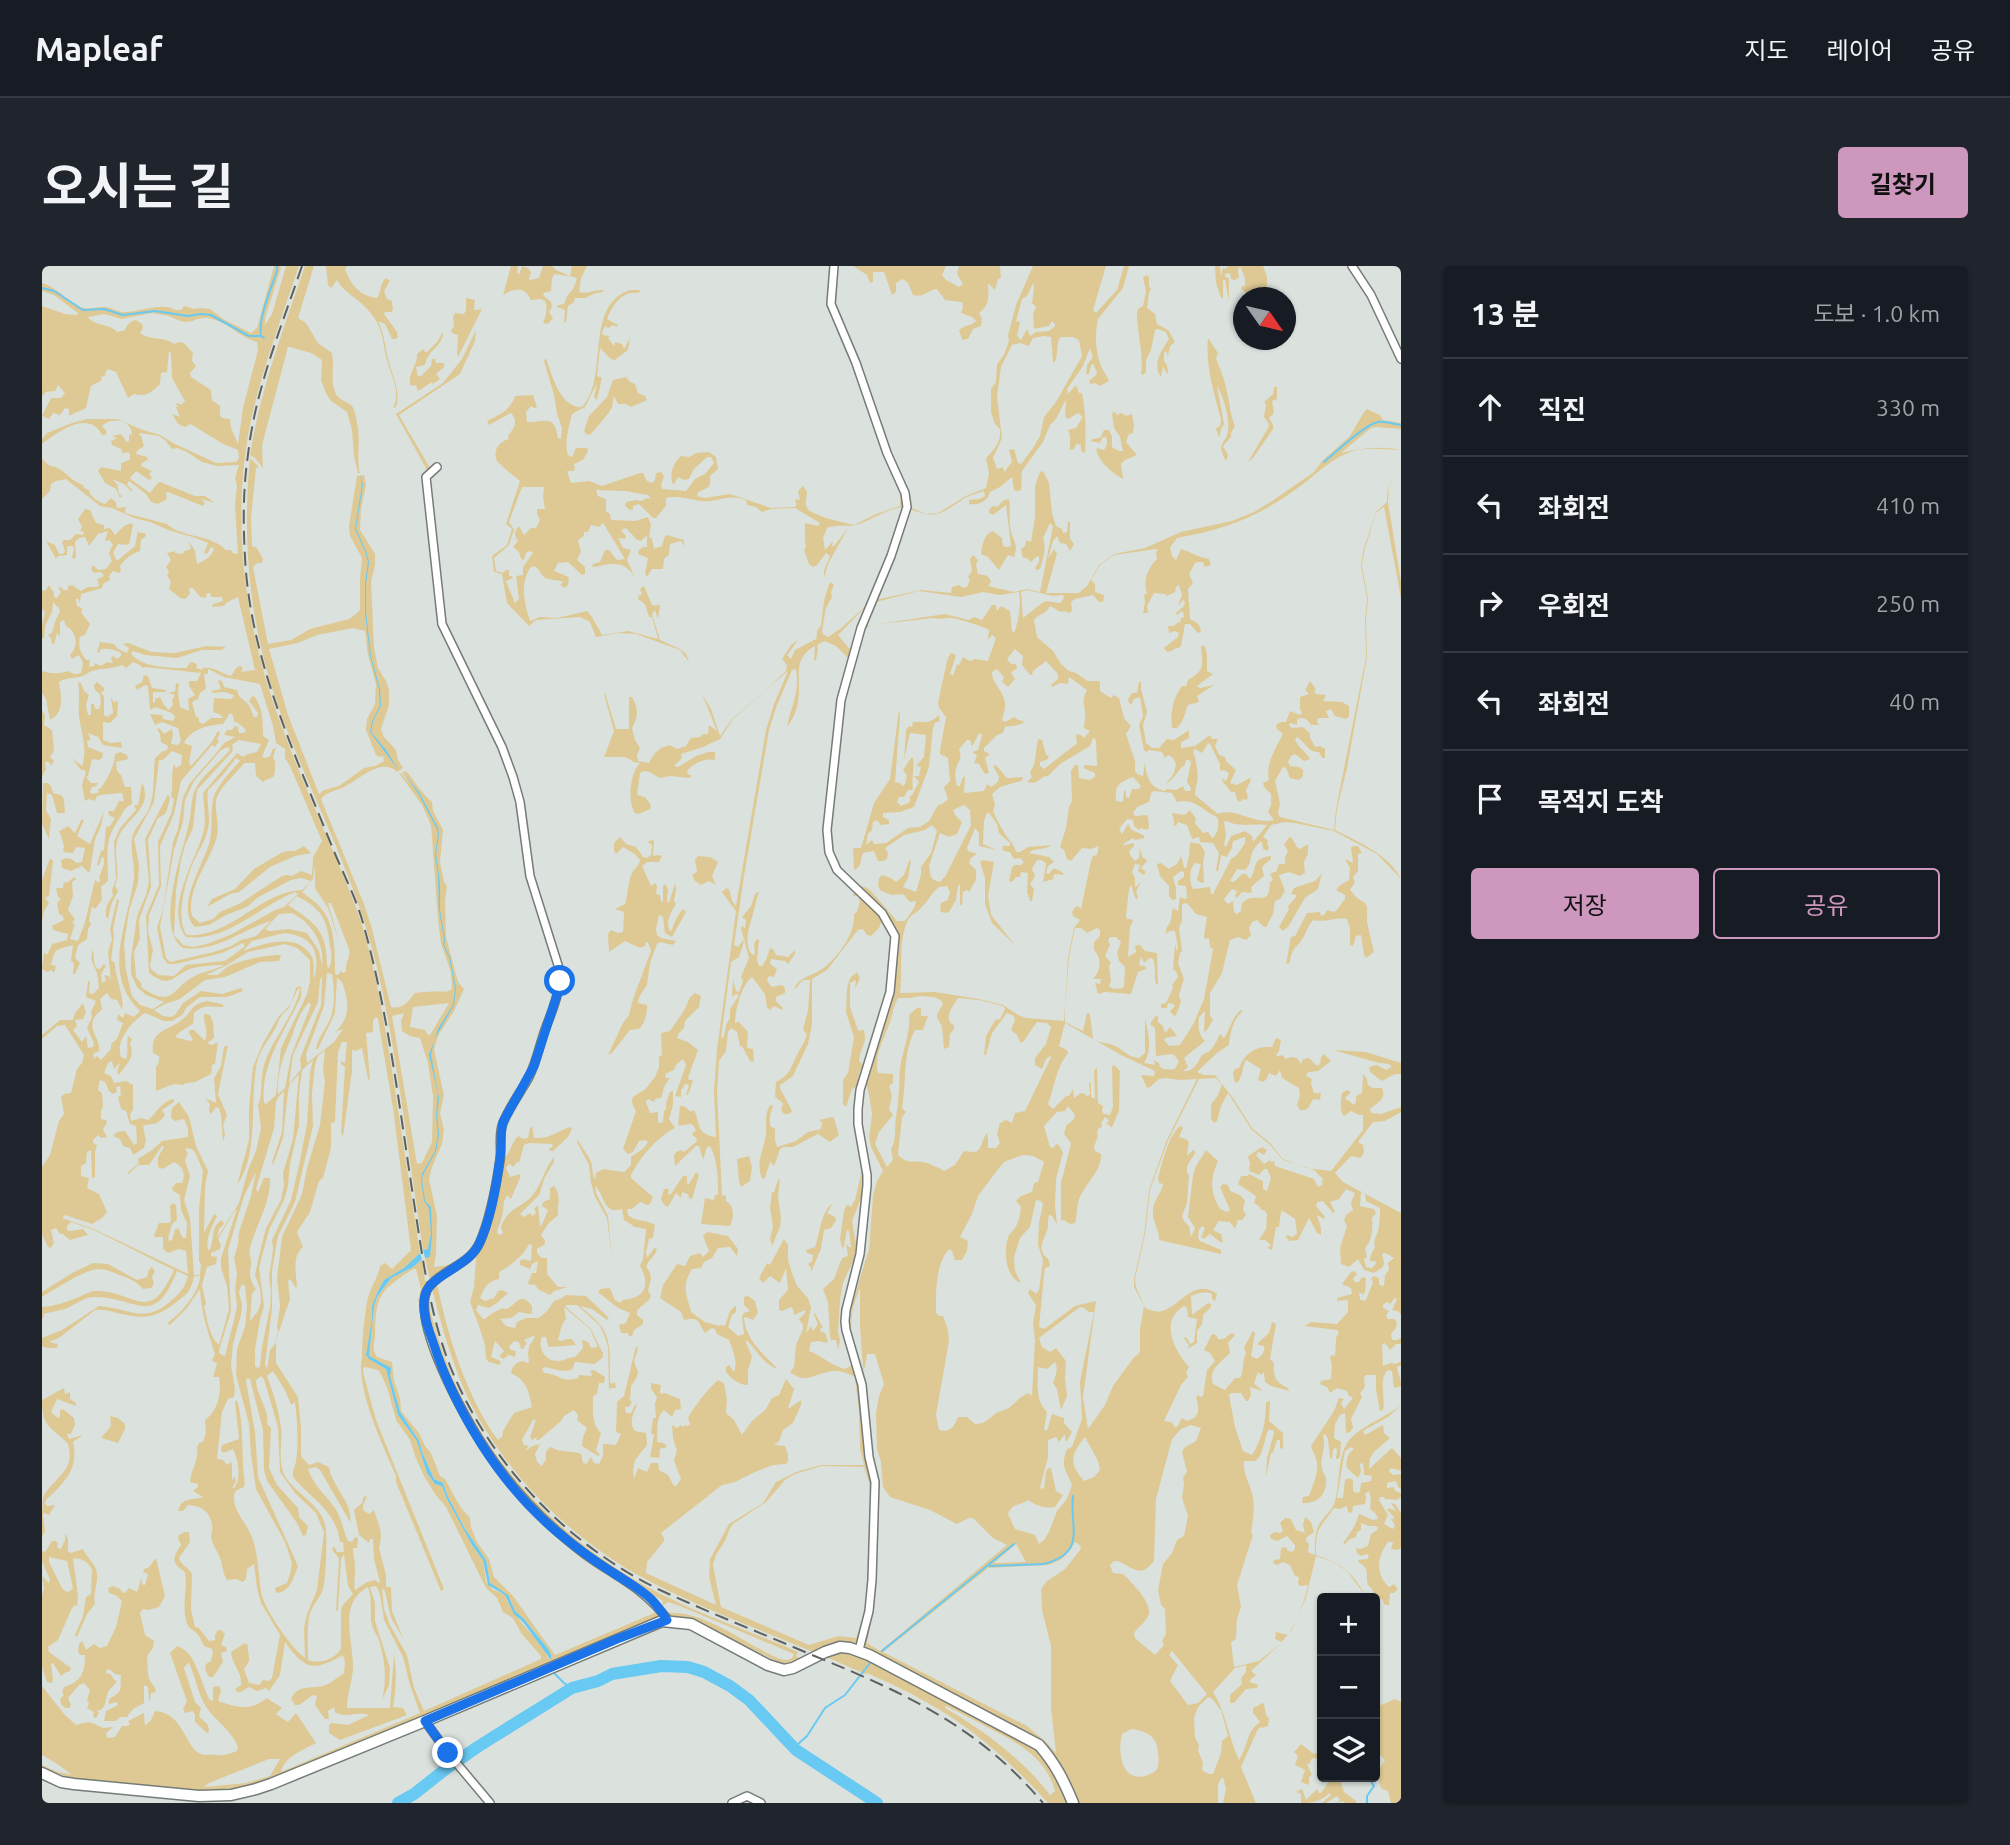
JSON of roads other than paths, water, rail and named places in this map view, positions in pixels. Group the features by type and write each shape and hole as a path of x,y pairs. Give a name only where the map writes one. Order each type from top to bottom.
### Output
{"main road":[{"path":"42,1773 52,1779 74,1784 174,1794 231,1795 271,1784 667,1620 691,1624 768,1665 783,1670 833,1649 844,1647 859,1650 1039,1745 1062,1777 1073,1803"}],"street":[{"path":"834,266 831,304 856,363 887,453 905,493 907,507 887,567 861,628 841,699 827,830 829,852 837,870 882,913 895,936 890,992 860,1090 858,1124 867,1185 860,1254 846,1310 846,1330 862,1385 869,1457 875,1482 869,1611 859,1650"},
{"path":"1352,266 1371,295 1401,359"},
{"path":"437,467 426,477 442,624 502,747 513,777 520,802 530,876 558,965 560,981 534,1066 503,1122 494,1193 479,1245 462,1264 438,1278 428,1288 425,1295 426,1319 441,1368 464,1415 511,1483 555,1530 639,1589 667,1620"},
{"path":"425,1721 490,1803"},
{"path":"732,1803 747,1796 761,1803"}],"water":[{"path":"360,475 363,485 356,529 369,562 366,612 371,656 380,689 381,706 371,732 399,771 370,732 372,721 380,706 379,689 370,656 365,612 365,584 368,562 355,529 362,485"},
{"path":"402,772 419,792 439,834 436,854 440,910 444,945 450,957 456,989 454,1005 434,1039 453,1005 455,989 449,957 443,945 439,910 435,855 438,834 418,793"},
{"path":"434,1041 431,1055 439,1098 439,1135 436,1151 422,1179 425,1201 431,1207 432,1234 430,1257 425,1258 423,1250 428,1249 431,1234 429,1208 424,1201 421,1179 422,1174 435,1151 438,1135 436,1115 438,1093 429,1055"},
{"path":"420,1253 422,1259 413,1267 391,1278 377,1297 369,1356 391,1368 390,1376 400,1412 419,1441 434,1479 443,1483 465,1529 486,1560 490,1583 508,1595 515,1611 548,1649 551,1660 514,1614 505,1595 488,1585 483,1560 472,1545 442,1486 435,1484 427,1473 417,1441 398,1415 386,1369 366,1355 372,1306 378,1291 384,1280 404,1268"}],"waterway":[{"path":"264,338 261,336 261,321 277,266"},
{"path":"42,288 54,291 83,310 104,309 123,315 155,311 188,316 211,315 249,336 261,336"},
{"path":"1324,462 1372,424 1384,422 1401,425"},
{"path":"990,1566 1044,1564 1067,1553 1073,1537 1073,1496"},
{"path":"882,1651 1014,1544"},
{"path":"796,1750 825,1708 845,1695 870,1663"},
{"path":"398,1803 479,1746 572,1688 612,1674 661,1666 688,1667 730,1686 749,1700 796,1750 877,1803"},
{"path":"554,1673 572,1688"},
{"path":"1367,1803 1367,1796 1374,1786 1371,1782"}],"railway":[{"path":"302,266 270,359 251,431 244,506 249,595 265,670 277,706 363,923 386,1024 431,1304 450,1366 466,1402 486,1435 534,1497 593,1549 660,1590 877,1683 937,1714 992,1753 1043,1803"}]}
